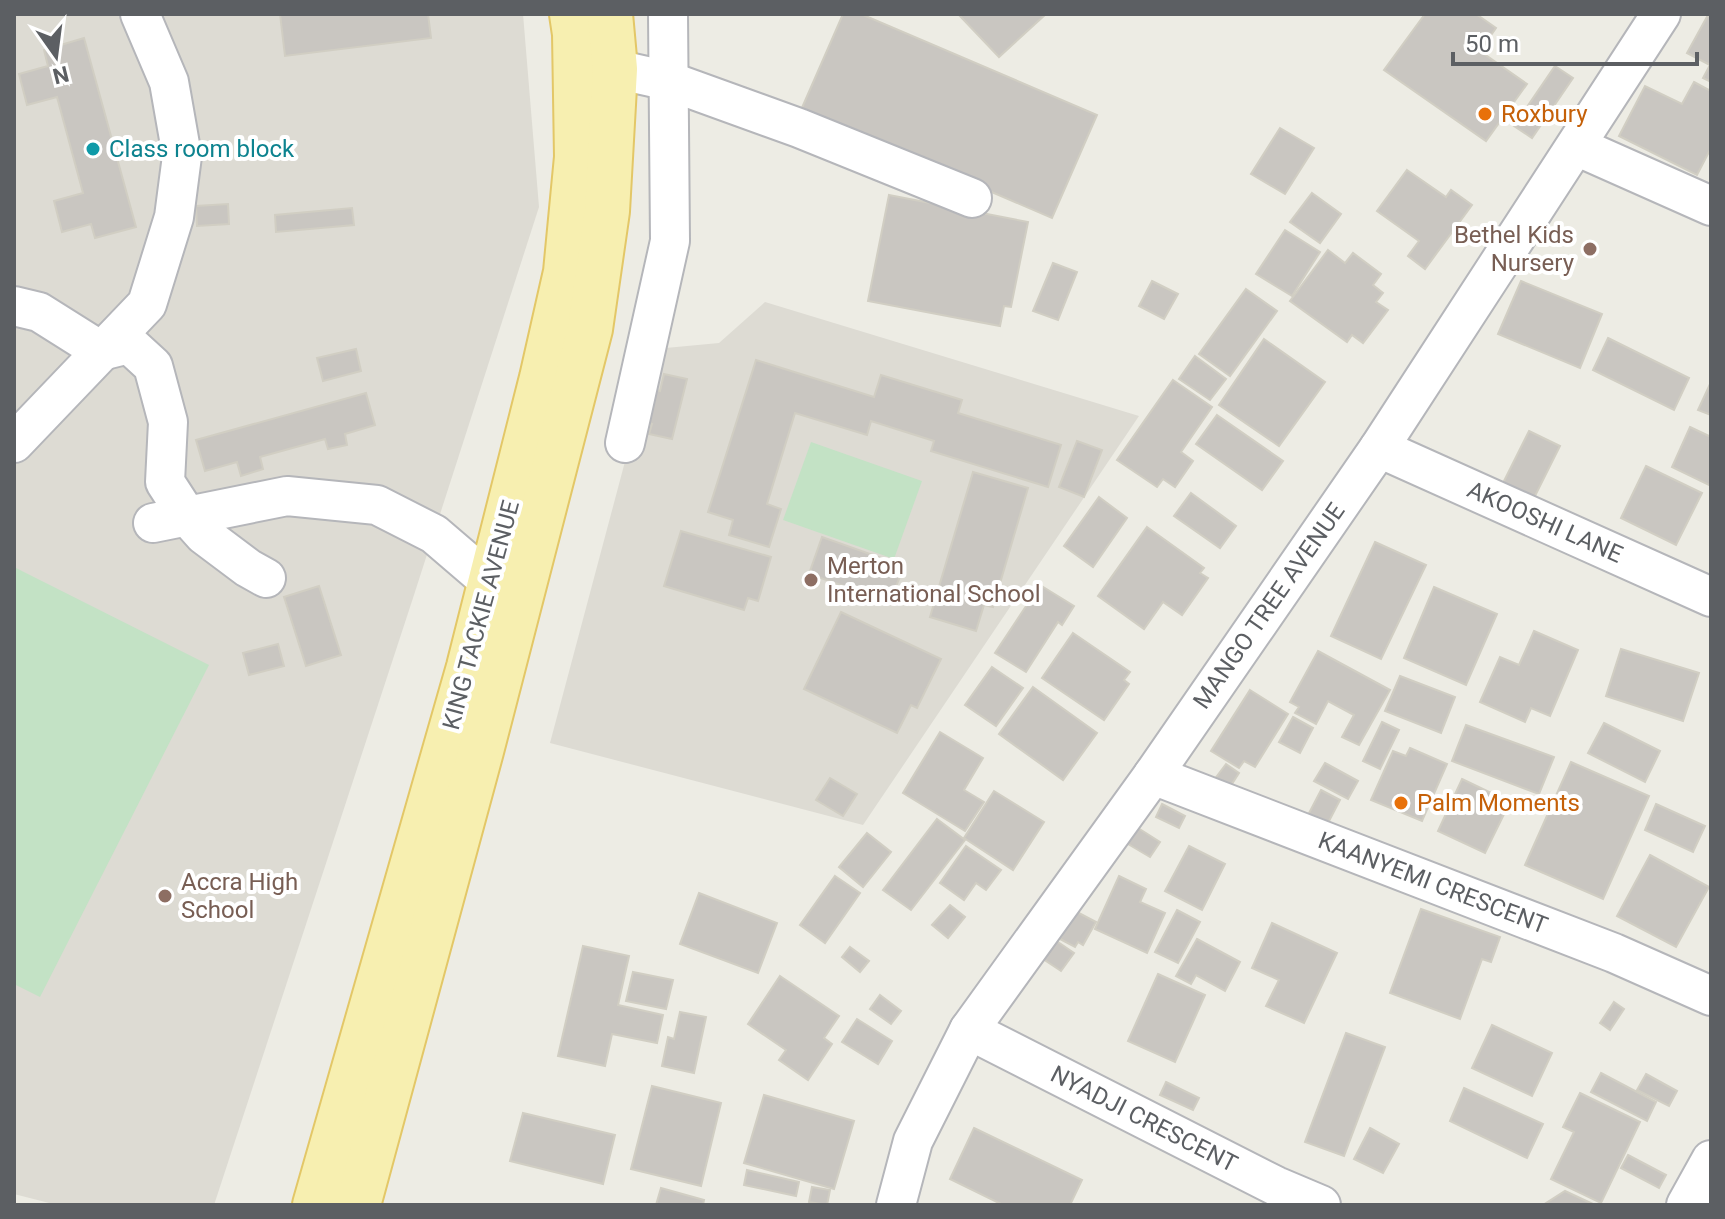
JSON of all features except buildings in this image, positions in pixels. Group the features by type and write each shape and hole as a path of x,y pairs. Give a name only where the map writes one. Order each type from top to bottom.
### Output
{"main road":[{"name":"KING TACKIE AVENUE","path":"315,1205 469,667 566,272 577,157 572,14"},
{"name":"KING TACKIE AVENUE","path":"368,1200 590,329 607,211 615,69 610,14"}],"street":[{"path":"14,443 147,304 174,217 182,156 169,82 140,14"},
{"path":"625,443 670,241 668,14"},
{"name":"MANGO TREE AVENUE","path":"896,1205 913,1141 969,1030 1153,775 1379,448 1661,14"},
{"path":"615,69 669,81 799,128 972,198"},
{"path":"1576,146 1711,206"},
{"path":"14,306 39,312 101,351 129,344 153,366 168,422 165,482 170,519"},
{"name":"AKOOSHI LANE","path":"1379,448 1711,597"},
{"path":"170,519 287,496 377,505 434,534 490,582"},
{"path":"170,519 204,535 266,578"},
{"name":"KAANYEMI CRESCENT","path":"1153,775 1614,953 1711,996"},
{"name":"NYADJI CRESCENT","path":"969,1030 1273,1196 1321,1205"},
{"path":"1686,1205 1711,1160"}],"shaded area":[{"name":"Accra High School","path":"14,14 523,14 539,207 214,1205 57,1205 14,1194"},
{"name":"Merton International School","path":"765,302 1139,416 863,825 550,743 655,349 719,343"}],"green space":[{"path":"811,442 922,481 894,559 783,520"},
{"path":"14,567 209,665 40,997 14,984"}],"place":[{"name":"Roxbury","path":"1485,114"},
{"name":"Class room block","path":"93,149"},
{"name":"Bethel Kids Nursery","path":"1590,249"},
{"name":"Merton International School","path":"811,580"},
{"name":"Palm Moments","path":"1401,803"},
{"name":"Accra High School","path":"165,896"}]}
